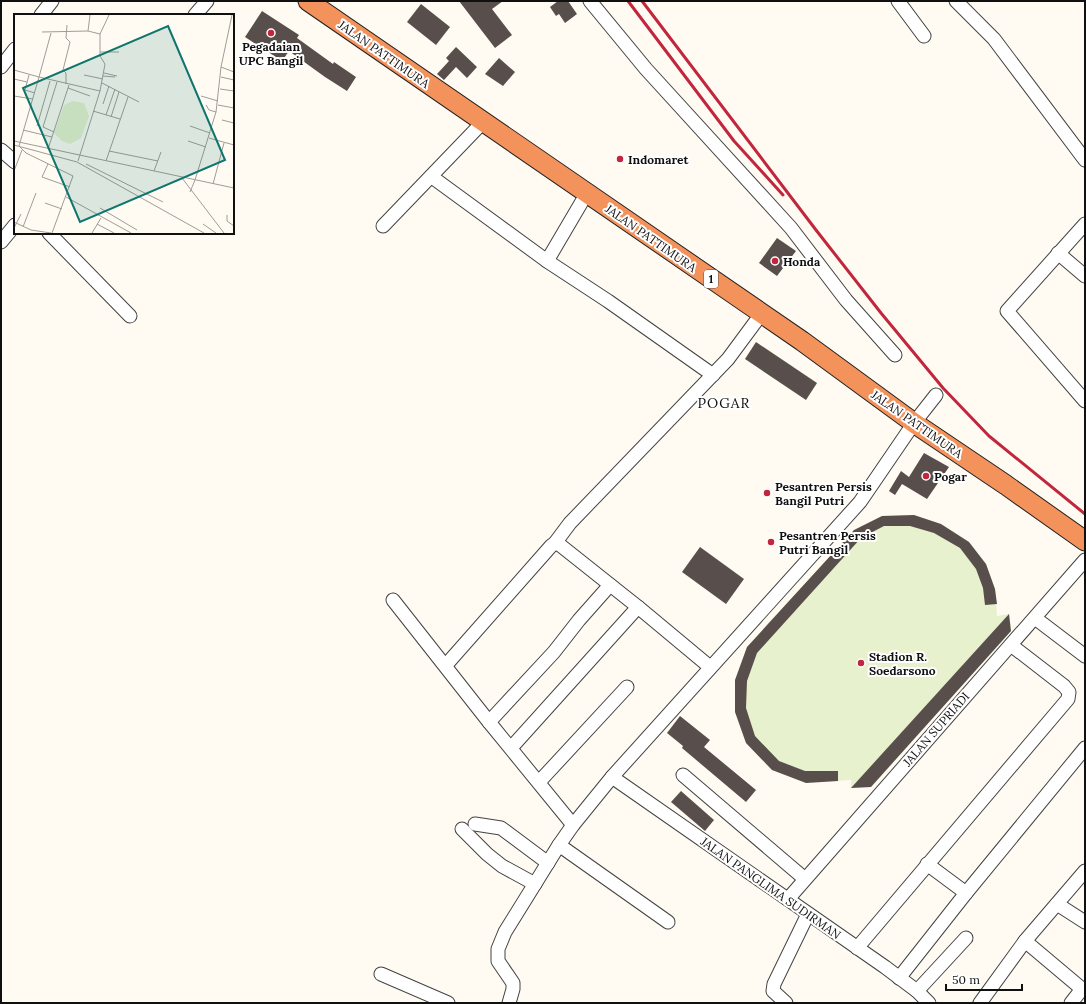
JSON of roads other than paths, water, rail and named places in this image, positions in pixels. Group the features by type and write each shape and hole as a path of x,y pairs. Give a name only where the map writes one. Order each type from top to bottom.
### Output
{"highway":[{"name":"1","path":"308,1 334,19"},
{"name":"1","path":"319,1 334,19"},
{"name":"JALAN PATTIMURA","path":"334,19 762,313 914,423 1006,485 1085,541"}],"street":[{"path":"42,14 52,1"},
{"path":"196,14 207,1"},
{"path":"590,1 646,69 791,228 846,300 895,355"},
{"path":"898,1 924,36"},
{"path":"956,1 994,39 1085,160"},
{"path":"1,67 14,50"},
{"path":"383,226 484,122"},
{"path":"1,150 14,161"},
{"path":"432,177 547,261 608,301 713,375"},
{"path":"547,261 587,193"},
{"path":"1085,224 1007,311 1085,401"},
{"path":"1,242 14,226"},
{"path":"50,234 130,316"},
{"path":"1058,253 1085,276"},
{"path":"446,665 555,543 570,523 591,500 612,481 728,359 762,313"},
{"path":"509,1003 513,983 498,961 498,949 505,932 573,825 612,777 860,502 914,423 936,395"},
{"path":"555,543 560,545 638,607 710,667"},
{"name":"JALAN SUPRIADI","path":"788,899 1085,560"},
{"path":"490,722 554,652 579,620 610,585"},
{"path":"393,600 573,825"},
{"path":"511,748 638,607"},
{"path":"1035,618 1085,656"},
{"path":"857,948 1068,700 1069,692 1064,686 1011,645"},
{"path":"539,782 627,687"},
{"path":"900,978 966,893 1085,748"},
{"path":"683,775 805,879"},
{"name":"JALAN PANGLIMA SUDIRMAN","path":"612,777 900,978 917,991 929,1003"},
{"path":"475,824 501,828 548,863"},
{"path":"462,829 502,866 535,884"},
{"path":"560,845 668,922"},
{"path":"927,864 966,893"},
{"path":"980,1003 1025,941 1085,871"},
{"path":"1057,904 1085,922"},
{"path":"786,1003 773,990 774,984 808,914"},
{"path":"917,991 966,938"},
{"path":"1025,941 1084,990 1071,1003"},
{"path":"381,974 448,1003"}],"railway":[{"path":"628,1 734,141 783,195"},
{"path":"642,1 816,230 881,313 943,388 989,436 1085,514"}],"place":[{"name":"Pegadaian UPC Bangil","path":"271,33"},
{"name":"Indomaret","path":"620,159"},
{"name":"Honda","path":"775,261"},
{"name":"Pogar","path":"926,476"},
{"name":"Pesantren Persis Bangil Putri","path":"767,493"},
{"name":"Pesantren Persis Putri Bangil","path":"771,542"},
{"name":"Stadion R. Soedarsono","path":"861,663"}],"district":[{"name":"POGAR","path":"724,403"}]}
